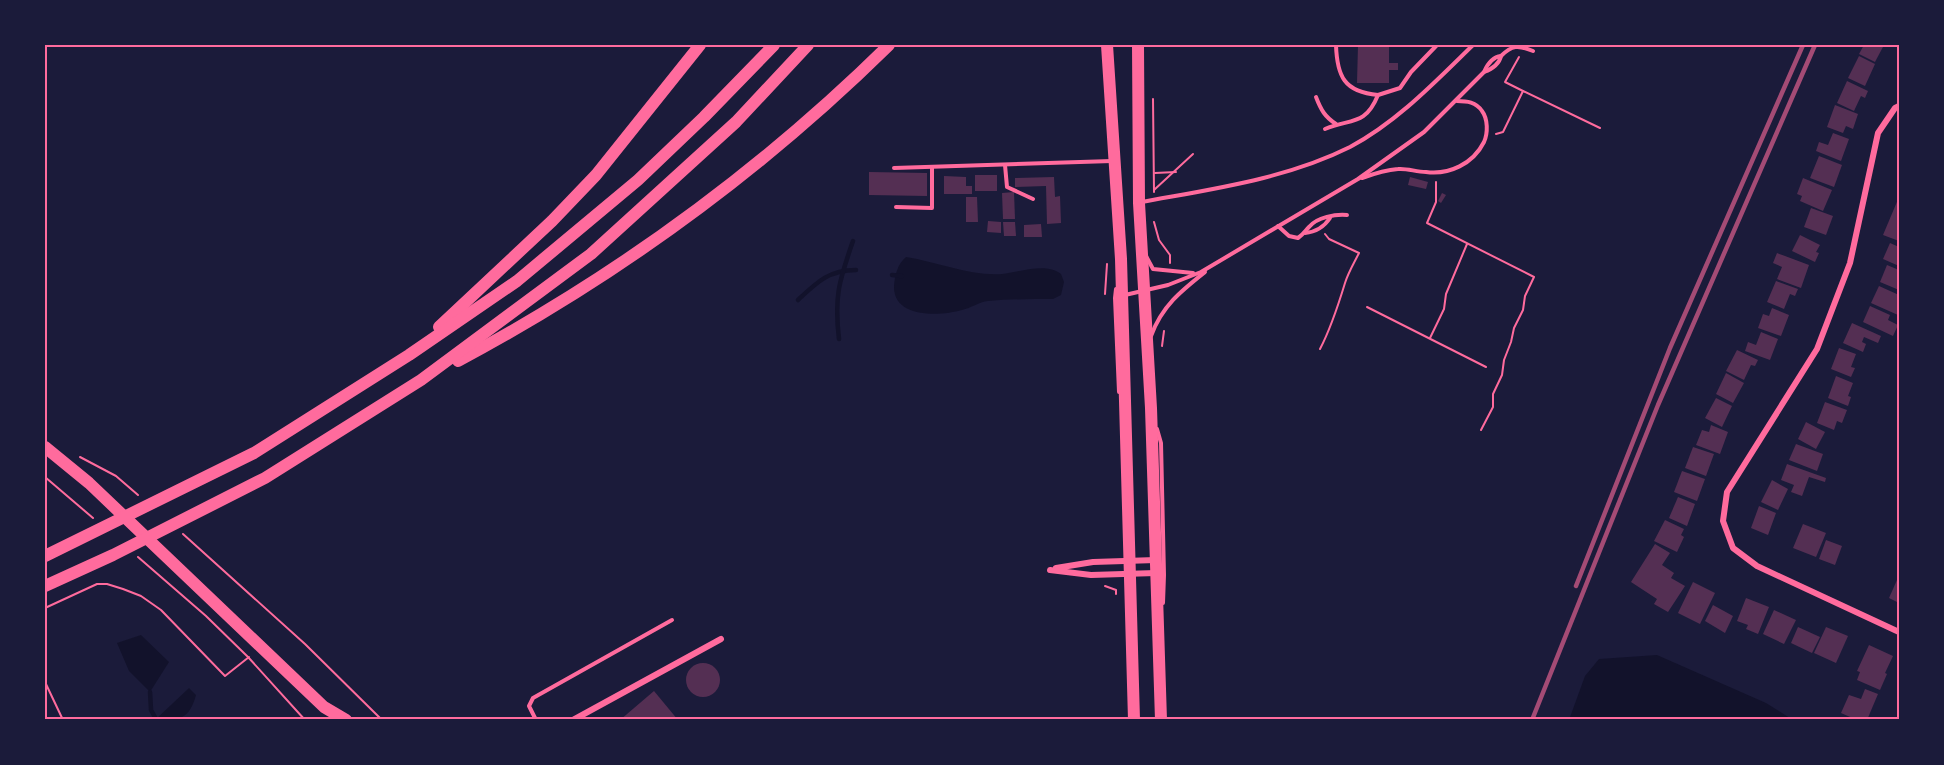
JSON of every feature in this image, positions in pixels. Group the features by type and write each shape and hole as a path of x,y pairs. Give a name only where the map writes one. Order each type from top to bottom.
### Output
{"highway":[{"path":"410,355 552,221 596,175 700,45"},
{"path":"45,556 254,453 410,355 517,281 638,180 774,45"},
{"path":"421,380 591,254 728,129 808,45"},
{"path":"45,586 113,555 265,478 421,380 522,326 591,282 695,210 752,167 845,88 889,45"},
{"path":"1107,45 1121,259 1134,720"},
{"path":"1138,45 1139,203 1151,408 1161,720"},
{"path":"45,447 89,483 324,707 346,720"},
{"path":"324,707 332,720"}],"street":[{"path":"1899,106 1895,108 1878,133 1850,263 1817,349 1727,492 1723,521 1733,548 1756,566 1899,632"},
{"path":"1156,566 1130,567 1091,575 1050,570 1093,562 1130,567 1156,566"},
{"path":"573,720 721,639"}],"lane":[{"path":"1336,45 1336,64 1344,82 1358,91 1378,94 1400,88 1411,72 1437,45"},
{"path":"1139,203 1183,196 1297,168 1350,146 1409,106 1473,45"},
{"path":"1147,345 1155,327 1177,294 1213,266 1358,179 1424,132 1496,57 1501,56 1508,49 1519,46 1533,51"},
{"path":"1411,72 1414,63"},
{"path":"1325,129 1336,124 1354,122 1374,105 1378,94"},
{"path":"1316,98 1322,111 1336,124"},
{"path":"1358,179 1399,169 1435,173 1461,166 1476,153 1486,138 1486,120 1482,111 1474,103 1456,100"},
{"path":"894,168 1114,162"},
{"path":"1005,165 1007,187 1033,199"},
{"path":"896,207 932,208 932,167"},
{"path":"1278,226 1289,236 1299,238 1309,226 1322,218 1330,218 1339,214 1347,215"},
{"path":"1305,233 1321,228 1330,218"},
{"path":"1141,248 1153,269 1195,274"},
{"path":"1121,259 1115,298 1121,453 1128,485"},
{"path":"1121,296 1168,285 1213,266"},
{"path":"1151,408 1161,444 1164,575 1159,670"},
{"path":"536,720 529,706 533,698 672,620"}],"path":[{"path":"1519,46 1519,56 1505,82 1600,128"},
{"path":"1508,76 1512,79"},
{"path":"1486,138 1503,132 1523,91"},
{"path":"1153,92 1154,223 1159,240 1170,255"},
{"path":"1154,190 1193,154"},
{"path":"1154,173 1176,172"},
{"path":"1435,173 1436,202 1427,223 1534,277 1525,296 1523,310 1514,328 1514,335 1504,360 1502,375 1493,394 1493,407 1481,430"},
{"path":"1320,349 1332,327 1334,312 1345,281 1359,253 1329,239 1321,228"},
{"path":"1430,338 1444,309 1446,294 1455,276 1457,262 1467,243"},
{"path":"1367,307 1486,367"},
{"path":"75,455 116,476 141,498"},
{"path":"183,534 305,644 381,720"},
{"path":"45,608 97,584 107,584 141,596 161,610 225,676 260,647"},
{"path":"206,616 248,657 305,720"},
{"path":"45,682 63,720"}],"shaded area":[{"path":"906,257 978,273 1002,274 1040,268 1055,270 1061,274 1064,282 1061,295 1053,299 988,301 953,312 920,313 901,305 896,297 894,286 896,274 900,263"},
{"path":"141,635 169,662 150,692 129,671 117,643"},
{"path":"1657,655 1766,703 1793,720 1569,720 1585,676 1599,659"},
{"path":"189,688 196,695 186,714 176,719 155,720"}],"building":[{"path":"1358,45 1389,45 1389,63 1398,63 1398,70 1389,70 1389,83 1357,83"},
{"path":"1864,45 1884,45 1875,62 1859,54"},
{"path":"1859,56 1875,64 1865,86 1848,78"},
{"path":"1847,81 1868,91 1865,98 1861,96 1854,111 1837,103"},
{"path":"1835,105 1858,114 1853,129 1846,126 1843,133 1827,127"},
{"path":"1833,133 1849,139 1841,161 1816,151 1819,142 1828,145"},
{"path":"1819,156 1842,165 1834,187 1810,178"},
{"path":"869,172 927,173 927,196 869,195"},
{"path":"975,175 997,175 997,191 975,191"},
{"path":"944,176 966,177 966,186 972,186 972,194 944,194"},
{"path":"1054,177 1055,197 1060,196 1061,223 1047,224 1046,186 1015,187 1015,178"},
{"path":"1410,177 1428,182 1426,189 1408,185"},
{"path":"1803,178 1832,190 1823,211 1800,201 1802,196 1797,194"},
{"path":"1014,192 1015,219 1003,219 1002,193"},
{"path":"1442,193 1446,195 1441,203 1438,201"},
{"path":"966,197 977,197 978,222 966,222"},
{"path":"1899,197 1899,241 1883,235"},
{"path":"1811,208 1833,216 1826,235 1804,227"},
{"path":"988,221 1001,222 1001,233 987,232"},
{"path":"1003,222 1015,222 1016,236 1004,236"},
{"path":"1041,224 1042,237 1024,237 1024,225"},
{"path":"1800,235 1820,245 1816,252 1819,253 1815,262 1792,251"},
{"path":"1890,243 1899,247 1899,266 1883,259"},
{"path":"1777,253 1809,265 1801,288 1777,279 1782,267 1773,263"},
{"path":"1887,265 1899,270 1899,290 1880,282"},
{"path":"1776,281 1798,289 1795,296 1790,294 1784,309 1767,302"},
{"path":"1879,286 1899,295 1898,315 1871,303"},
{"path":"1870,306 1890,315 1888,320 1898,325 1893,336 1863,322"},
{"path":"1772,308 1789,315 1781,336 1758,328 1763,314 1769,316"},
{"path":"1852,323 1881,336 1878,343 1864,337 1862,342 1866,344 1863,352 1843,343"},
{"path":"1761,332 1778,339 1770,360 1745,351 1748,342 1756,345"},
{"path":"1839,348 1856,354 1851,367 1855,368 1851,377 1831,369"},
{"path":"1737,350 1758,360 1755,366 1751,365 1744,380 1726,371"},
{"path":"1726,373 1744,383 1733,403 1716,394"},
{"path":"1836,376 1853,383 1848,396 1851,397 1848,406 1828,398"},
{"path":"1716,398 1732,406 1722,427 1705,418"},
{"path":"1825,402 1847,410 1842,423 1837,421 1834,430 1817,423"},
{"path":"1806,422 1825,432 1816,449 1798,439"},
{"path":"1711,425 1728,432 1720,454 1696,445 1702,430 1709,432"},
{"path":"1796,444 1823,454 1817,471 1789,460"},
{"path":"1693,447 1714,454 1706,476 1685,468"},
{"path":"1787,464 1826,478 1825,482 1809,477 1802,496 1791,492 1794,485 1781,480"},
{"path":"1682,471 1705,479 1697,501 1674,492"},
{"path":"1772,480 1788,489 1778,510 1761,502"},
{"path":"1678,497 1695,504 1687,526 1669,518"},
{"path":"1759,506 1776,513 1768,535 1751,528"},
{"path":"1665,520 1684,529 1681,535 1684,537 1677,552 1654,541"},
{"path":"1803,524 1826,533 1816,557 1793,548"},
{"path":"1826,540 1842,546 1835,565 1819,559"},
{"path":"1655,544 1670,553 1662,565 1674,573 1671,578 1685,586 1668,612 1654,604 1657,599 1631,582"},
{"path":"1897,580 1899,581 1899,603 1889,598"},
{"path":"1693,582 1715,593 1700,624 1678,613"},
{"path":"1746,598 1769,607 1758,634 1746,629 1748,625 1737,621"},
{"path":"1713,605 1733,616 1725,633 1705,621"},
{"path":"1774,610 1796,620 1784,644 1763,634"},
{"path":"1798,627 1820,637 1812,653 1791,643"},
{"path":"1826,627 1848,636 1836,663 1814,653"},
{"path":"1869,645 1893,656 1880,690 1857,680 1860,672 1857,671"},
{"path":"703,663 715,668 720,680 715,692 703,697 691,692 686,680 691,668"},
{"path":"1865,689 1878,694 1867,720 1857,720 1841,713 1849,695 1861,699"},
{"path":"654,691 678,720 620,720"}],"waterway":[{"path":"839,339 837,312 839,289 853,241"},
{"path":"798,300 824,278 838,272 856,270"},
{"path":"892,275 902,276"},
{"path":"150,692 151,710 156,719"}],"railway":[{"path":"1576,586 1670,348 1803,45"},
{"path":"1532,720 1658,405 1815,45"}]}
